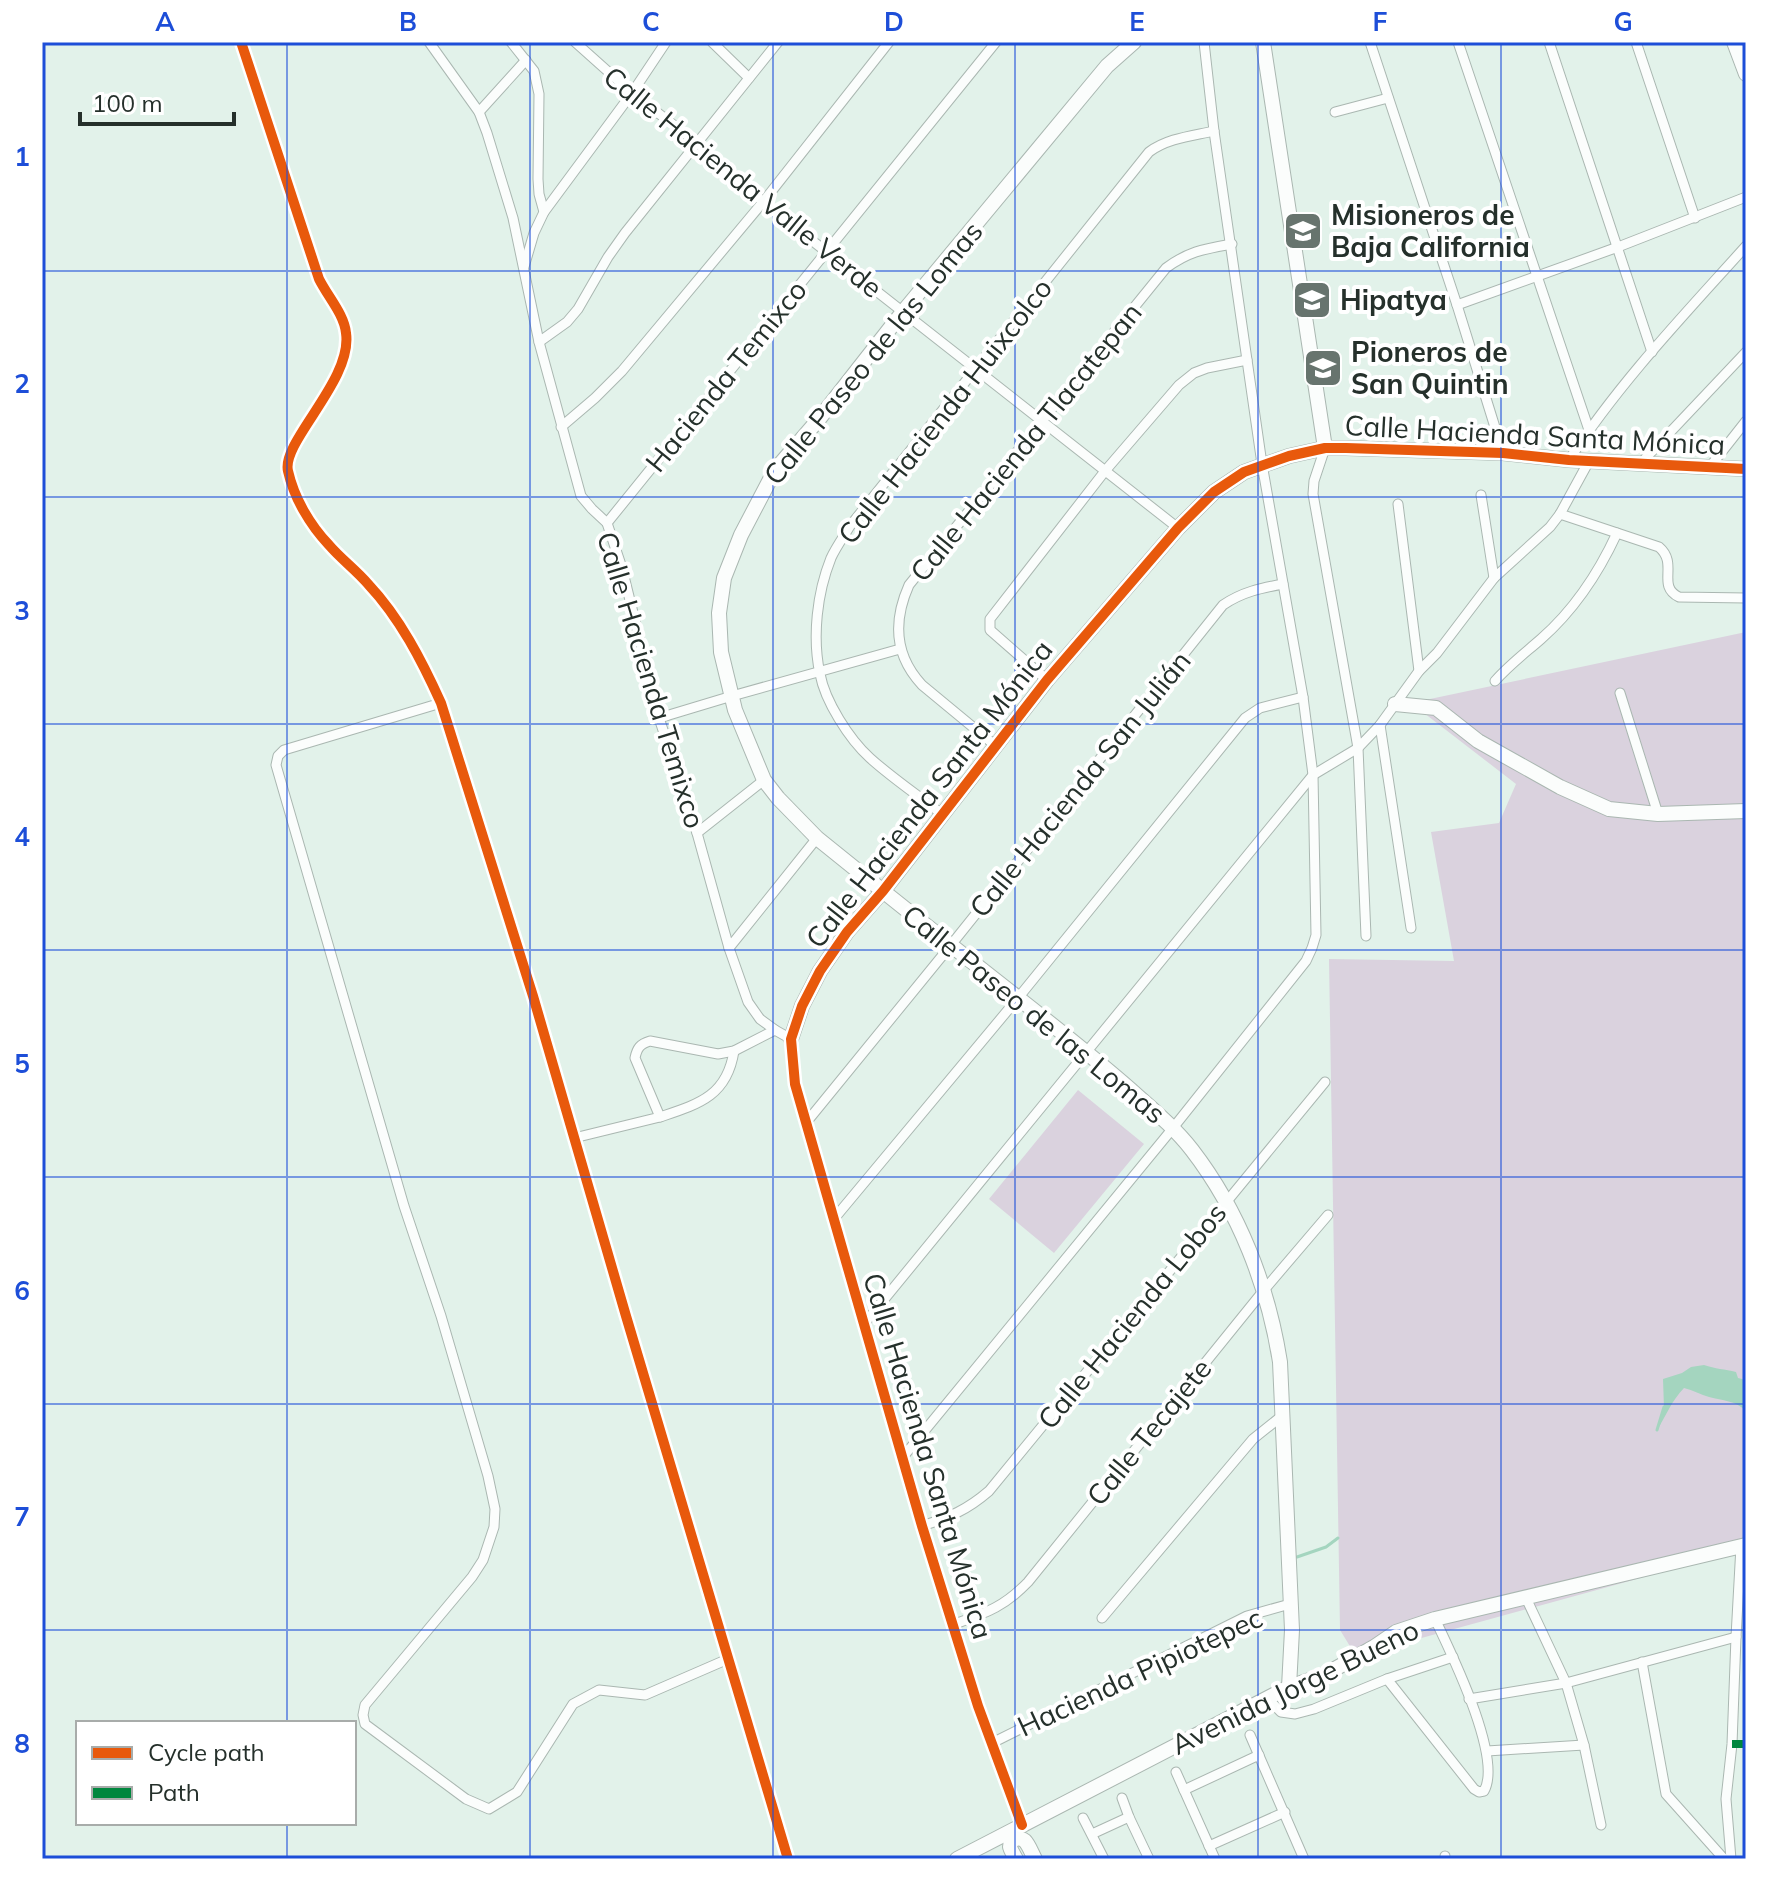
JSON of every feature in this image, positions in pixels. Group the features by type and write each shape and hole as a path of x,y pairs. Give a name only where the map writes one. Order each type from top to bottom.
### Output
{"street":[{"path":"241,42 319,279 341,315 347,335 344,356 333,385 295,444 287,466 292,486 309,520 328,545 369,585 402,629 441,703 533,996 788,1859"},
{"name":"Calle Hacienda Temixco","path":"429,42 479,112 513,218 539,342 581,496 607,523 627,585 659,718 748,1002 760,1019 791,1039"},
{"path":"511,42 534,71 539,94 538,179 544,212"},
{"path":"523,270 544,212 666,42"},
{"path":"712,42 749,78"},
{"path":"539,342 567,322 578,309 625,233 778,42"},
{"path":"561,427 622,371 763,202 889,42"},
{"name":"Hacienda Temixco","path":"607,523 996,42"},
{"name":"Calle Paseo de las Lomas","path":"1134,42 1107,66 775,470 741,535 724,578 719,613 721,652 735,710 764,780 778,798 817,838 1087,1051 1173,1128 1226,1201 1264,1290 1276,1339 1283,1415 1292,1630 1289,1687"},
{"path":"903,1457 1306,961 1316,935 1313,775 1303,697 1262,464 1204,42"},
{"path":"1263,42 1325,448 1313,494 1358,748 1366,936"},
{"path":"1370,42 1503,453"},
{"path":"1458,42 1589,430"},
{"path":"1549,42 1652,352"},
{"path":"1636,42 1695,218"},
{"path":"1735,42 1746,51"},
{"path":"1735,42 1746,74"},
{"name":"Calle Hacienda Valle Verde","path":"578,43 632,93 697,143 763,202 1178,528"},
{"path":"479,112 526,60"},
{"path":"1335,112 1388,98"},
{"name":"Calle Hacienda Huixcolco","path":"943,815 870,758 854,740 825,691 819,673 816,636 824,579 832,555 850,526 1149,152 1172,140 1214,131"},
{"path":"1457,305 1746,197"},
{"name":"Calle Hacienda Tlacatepan","path":"900,649 898,623 901,604 909,585 1166,268 1182,256 1232,244"},
{"path":"1569,460 1589,430 1652,352 1746,246"},
{"path":"1641,463 1746,352"},
{"path":"1047,680 990,630 990,619 1105,471 1179,385 1194,373 1247,360"},
{"path":"1709,468 1746,421"},
{"name":"Calle Hacienda Santa Mónica","path":"1022,1825 952,1625 795,1084 791,1039 802,1006 820,971 847,932 883,891 1047,680 1178,528 1214,492 1244,472 1289,456 1325,448 1503,453 1569,460 1746,469"},
{"path":"864,1324 1313,775 1358,748 1380,725 1494,578 1550,527 1589,461"},
{"path":"1481,495 1494,578"},
{"path":"1398,504 1419,671"},
{"path":"1560,514 1659,547 1668,560 1668,586 1679,597 1746,598"},
{"path":"1495,681 1509,665 1543,638 1577,601 1606,557 1617,533"},
{"name":"Calle Hacienda San Julián","path":"805,1124 1223,605 1252,590 1283,584"},
{"path":"659,718 900,649 913,676 997,747"},
{"path":"1620,693 1658,814"},
{"path":"833,1220 1245,718 1260,708 1303,697"},
{"path":"441,703 284,750 278,756 276,765 404,1206 484,1461 495,1509 490,1542 478,1568 365,1705 365,1724 466,1799 489,1809 517,1792 573,1704 599,1690 645,1695 728,1659"},
{"path":"1395,704 1436,708 1478,741 1560,787 1609,809 1658,814 1746,811"},
{"path":"1380,725 1411,928"},
{"path":"697,833 764,780"},
{"path":"729,948 817,838"},
{"path":"660,1117 635,1058 642,1044 650,1041 718,1054 734,1051 775,1030"},
{"path":"574,1138 686,1109 718,1090 731,1069 734,1051"},
{"name":"Calle Hacienda Lobos","path":"922,1526 957,1514 989,1491 1325,1082"},
{"name":"Calle Tecajete","path":"952,1625 994,1609 1012,1598 1028,1582 1328,1215"},
{"path":"1102,1618 1253,1439 1283,1415"},
{"path":"1731,1859 1726,1799 1744,1546"},
{"name":"Avenida Jorge Bueno","path":"957,1859 1289,1687 1324,1675 1396,1632 1435,1619 1744,1546"},
{"path":"1526,1598 1566,1683 1584,1745 1601,1825"},
{"name":"Hacienda Pipiotepec","path":"992,1743 1234,1622 1290,1604"},
{"path":"1387,1679 1474,1789 1484,1791 1487,1785 1487,1751 1453,1657 1435,1619"},
{"path":"1469,1699 1566,1683 1736,1637"},
{"path":"1268,1699 1281,1712 1295,1714 1453,1657"},
{"path":"1642,1662 1666,1794 1724,1859"},
{"path":"1250,1735 1304,1859"},
{"path":"1487,1751 1584,1745"},
{"path":"1184,1790 1259,1755"},
{"path":"1176,1772 1215,1859"},
{"path":"1122,1798 1149,1859"},
{"path":"1209,1846 1285,1812"},
{"path":"1092,1834 1129,1817"},
{"path":"1083,1818 1104,1859"},
{"path":"1016,1859 1010,1843 1019,1838 1024,1840 1035,1859"}],"shaded area":[{"path":"1746,632 1746,1549 1356,1656 1340,1630 1329,959 1454,961 1431,832 1499,823 1516,784 1411,703"},
{"path":"1078,1090 1144,1144 1054,1253 989,1199"},
{"path":"1704,1365 1736,1372 1738,1378 1746,1380 1746,1411 1733,1403 1684,1388 1657,1430 1664,1408 1663,1379"}],"waterway":[{"path":"1657,1430 1664,1407"},
{"path":"1297,1557 1326,1547 1338,1538"}],"marked path":[{"path":"1732,1744 1746,1744"}],"cycle path":[{"path":"241,42 319,279 339,312 346,333 339,370 289,459 291,481 315,529 380,597 400,626 441,703 533,996 788,1859"},
{"path":"1022,1825 978,1706 922,1526 795,1084 791,1039 802,1006 820,971 847,932 883,891 1047,680 1178,528 1214,492 1244,472 1289,456 1325,448 1503,453 1569,460 1746,469"}],"place":[{"name":"Misioneros de Baja California","path":"1303,231"},
{"name":"Hipatya","path":"1312,300"},
{"name":"Pioneros de San Quintin","path":"1323,368"}]}
